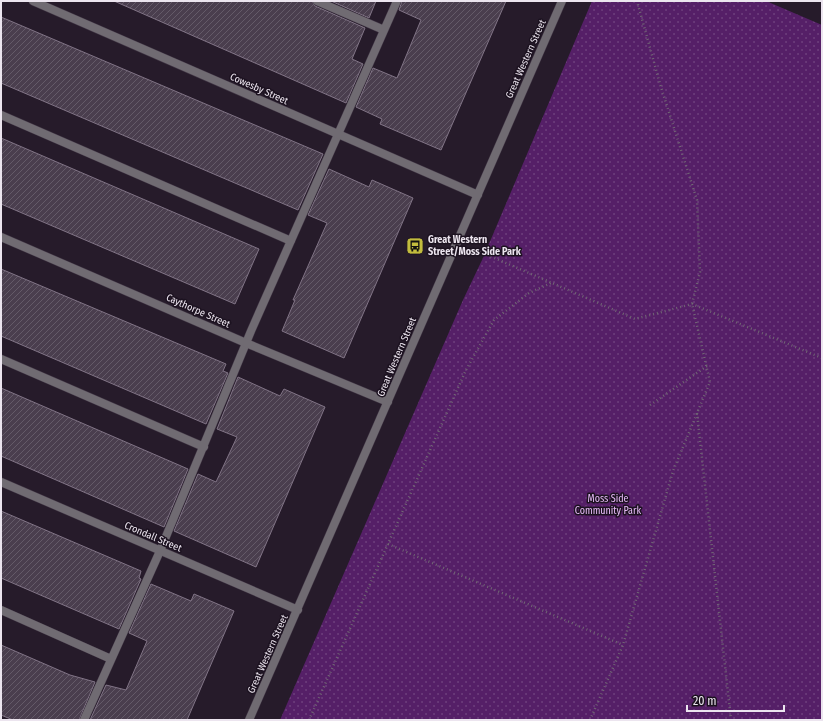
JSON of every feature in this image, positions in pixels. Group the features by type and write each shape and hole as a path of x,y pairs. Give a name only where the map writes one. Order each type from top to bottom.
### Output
{"street":[{"name":"Cowesby Street","path":"33,1 478,195"},
{"path":"317,1 384,30"},
{"path":"84,720 160,551 246,343 397,1"},
{"name":"Great Western Street","path":"249,720 562,1"},
{"path":"1,115 291,242"},
{"name":"Caythorpe Street","path":"1,236 246,343 388,402"},
{"path":"1,359 204,447"},
{"name":"Crondall Street","path":"1,482 298,610"},
{"path":"1,610 111,659"}],"path":[{"path":"590,720 624,645 673,471 710,382 692,304 700,272 697,200 660,84 637,1"},
{"path":"457,242 635,319 692,304 822,358"},
{"path":"309,720 466,370 494,320 529,293 551,283"},
{"path":"650,405 707,366"},
{"path":"697,413 731,720"},
{"path":"388,544 624,645"}],"green space":[{"name":"Moss Side Community Park","path":"592,1 766,1 822,25 822,720 280,720 463,300 483,258"}],"building":[{"path":"114,1 312,1 315,6 365,28 352,59 363,64 346,103"},
{"path":"331,1 376,1 369,18"},
{"path":"402,1 506,1 441,150 380,124 382,119 356,107 373,68 397,78 421,20 399,10"},
{"path":"1,17 323,154 298,210 1,83"},
{"path":"1,138 259,249 235,304 1,204"},
{"path":"329,169 369,187 372,180 413,198 344,358 282,331 295,300 293,300 327,223 308,215"},
{"path":"1,269 226,364 223,371 228,373 206,424 1,336"},
{"path":"238,377 280,396 284,389 325,407 256,567 174,531 198,474 216,482 237,437 217,429"},
{"path":"1,388 188,469 164,527 1,456"},
{"path":"1,511 141,571 139,578 141,579 119,629 1,578"},
{"path":"151,584 191,601 194,594 234,611 187,720 90,720 106,685 126,690 147,641 129,633"},
{"path":"1,645 70,675 95,682 79,720 13,720 1,715"}],"place":[{"name":"Great Western Street/Moss Side Park","path":"415,246"}]}
